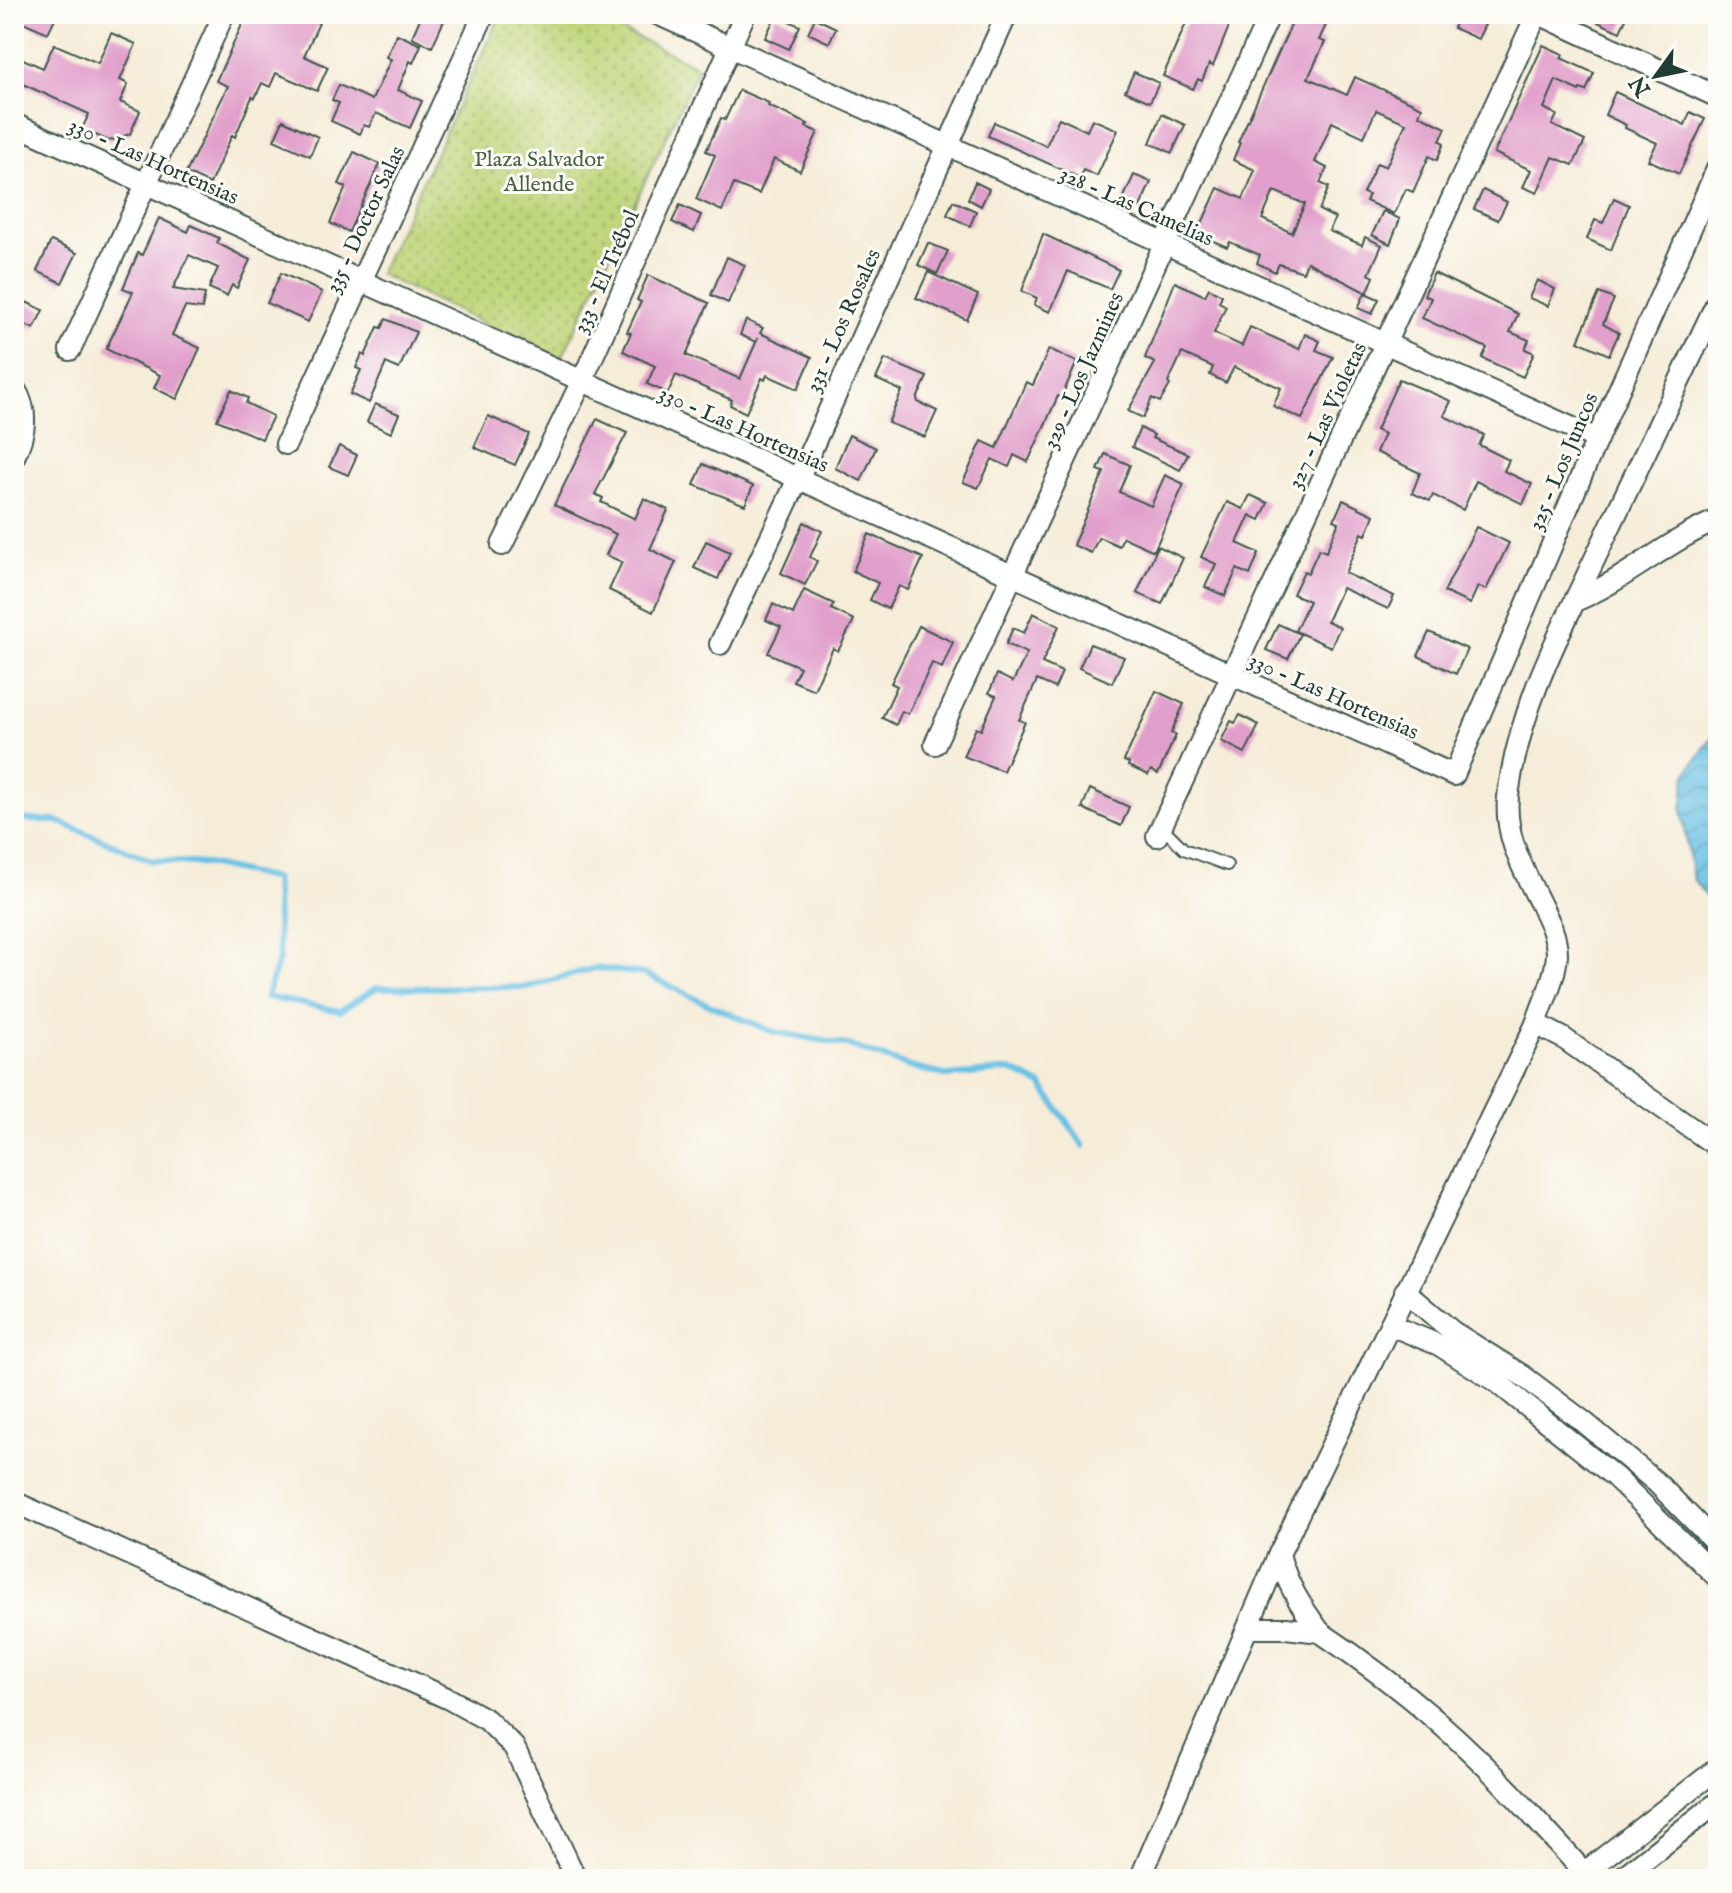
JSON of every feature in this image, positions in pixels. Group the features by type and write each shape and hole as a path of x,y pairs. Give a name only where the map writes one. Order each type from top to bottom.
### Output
{"street":[{"path":"70,350 224,14"},
{"name":"335 - Doctor Salas","path":"286,444 484,14"},
{"name":"328 - Las Camelias","path":"657,14 1597,439"},
{"name":"333 - El Trébol","path":"502,545 582,381 745,14"},
{"name":"331 - Los Rosales","path":"720,644 798,479 1007,14"},
{"name":"329 - Los Jazmines","path":"935,744 1270,14"},
{"path":"1538,14 1718,97"},
{"name":"327 - Las Violetas","path":"1160,831 1538,14"},
{"name":"330 - Las Hortensias","path":"14,124 1454,775"},
{"name":"325 - Los Juncos","path":"1454,775 1597,439 1718,169"},
{"path":"1140,1879 1279,1554 1536,1024 1557,958 1549,921 1510,836 1506,809 1515,750 1529,703 1575,601 1718,300"},
{"path":"14,387 24,404 25,419 25,434 14,457"},
{"path":"1575,601 1614,582 1690,531 1718,520"},
{"path":"1536,1024 1563,1038 1718,1147"},
{"path":"1405,1291 1453,1332 1523,1376 1584,1422 1656,1482 1718,1545"},
{"path":"1390,1325 1439,1345 1497,1382 1615,1477 1718,1578"},
{"path":"14,1502 449,1699 487,1720 514,1747 576,1879"},
{"path":"1279,1554 1295,1598 1320,1632 1396,1685 1463,1743 1524,1805 1583,1877 1718,1768"},
{"path":"1249,1628 1320,1632"},
{"path":"1620,1879 1718,1802"}],"lane":[{"path":"1160,831 1184,849 1227,865"}],"green space":[{"name":"Plaza Salvador Allende","path":"501,14 588,14 699,67 561,360 379,274"}],"water":[{"path":"1718,729 1718,913 1693,879 1682,811 1686,774"}],"building":[{"path":"14,14 57,14 48,33 14,18"},
{"path":"247,14 299,14 319,23 304,56 328,67 317,91 276,73 270,87 262,83 255,98 252,97 235,137 232,135 210,184 186,173 228,86 216,81"},
{"path":"422,14 447,14 432,47 412,37"},
{"path":"1190,14 1234,14 1213,66 1209,64 1202,81 1198,79 1193,89 1163,76"},
{"path":"1296,14 1331,14 1319,40 1325,42 1308,78 1347,95 1355,77 1422,107 1419,115 1446,128 1437,160 1429,156 1413,192 1406,189 1394,214 1366,201 1369,195 1363,193 1377,163 1386,167 1406,123 1376,110 1364,137 1332,122 1315,162 1327,168 1320,183 1329,187 1319,210 1335,218 1329,231 1362,245 1365,237 1382,245 1369,274 1374,277 1367,293 1307,262 1303,272 1279,264 1275,272 1257,263 1260,255 1230,242 1227,247 1197,234 1218,188 1243,199 1255,170 1233,160 1238,142","holes":["1274,191 1305,204 1292,233 1262,219"]},
{"path":"1459,14 1479,14 1488,18 1478,39 1453,28"},
{"path":"1580,14 1628,14 1620,32"},
{"path":"776,15 800,26 789,49 765,38"},
{"path":"815,18 836,28 829,43 808,33"},
{"path":"111,33 136,44 120,80 128,84 120,102 140,111 130,134 109,141 82,129 89,114 14,80 14,55 43,68 54,44 98,63"},
{"path":"397,34 421,45 413,63 410,61 398,90 422,101 410,128 376,113 369,127 364,125 360,134 331,121 339,103 332,100 339,85 372,100 391,59 386,57"},
{"path":"1543,45 1563,54 1561,58 1594,73 1586,91 1579,91 1556,80 1544,108 1557,115 1552,125 1585,141 1573,165 1553,157 1537,193 1523,187 1531,170 1494,153"},
{"path":"1134,72 1159,83 1150,102 1125,91"},
{"path":"739,90 769,103 768,106 808,124 806,127 818,132 800,171 774,159 759,194 734,184 722,211 696,199 715,155 706,151 721,118 725,120"},
{"path":"1615,92 1685,125 1690,112 1705,119 1679,174 1648,160 1657,143 1605,115"},
{"path":"1162,114 1185,125 1172,153 1150,143"},
{"path":"1059,118 1087,131 1092,119 1118,130 1097,176 1083,170 1080,178 988,136 994,122 1046,146"},
{"path":"283,120 318,137 310,156 274,140"},
{"path":"354,152 380,164 349,232 330,223 346,187 339,184"},
{"path":"1134,175 1151,182 1140,207 1123,199"},
{"path":"975,182 989,189 981,206 968,199"},
{"path":"1483,190 1507,202 1498,220 1474,209"},
{"path":"1614,198 1629,205 1611,250 1587,239 1595,220 1603,223"},
{"path":"953,201 976,211 970,226 947,215"},
{"path":"680,205 701,215 694,232 672,222"},
{"path":"1383,211 1400,219 1390,244 1372,235"},
{"path":"159,218 188,232 191,225 219,238 217,243 250,260 237,288 232,285 227,296 209,288 218,268 189,255 173,289 205,294 202,309 185,307 172,335 200,348 177,399 154,388 160,375 106,349 133,292 123,288 138,253 142,255"},
{"path":"1043,234 1119,270 1110,289 1068,271 1050,312 1034,305 1037,298 1022,291"},
{"path":"51,241 77,253 62,283 37,271"},
{"path":"928,243 948,251 937,274 918,265"},
{"path":"727,257 745,265 728,303 711,295"},
{"path":"928,272 978,295 967,320 916,298"},
{"path":"281,273 322,292 308,322 267,303"},
{"path":"1434,273 1518,314 1510,332 1529,340 1525,349 1534,353 1523,377 1482,358 1487,348 1422,318 1431,298 1424,295"},
{"path":"648,275 709,303 686,355 740,379 758,338 756,342 740,335 746,320 763,328 760,333 812,357 798,389 767,375 765,380 762,378 746,413 730,405 732,400 676,375 668,393 647,384 655,366 623,351 631,333 627,332 641,302 637,300"},
{"path":"1537,280 1555,289 1548,306 1529,298"},
{"path":"1175,282 1205,296 1209,288 1222,295 1219,302 1226,306 1214,333 1242,346 1250,327 1299,349 1305,334 1320,341 1316,350 1333,357 1302,419 1273,406 1281,388 1234,367 1226,383 1210,375 1213,367 1182,353 1160,402 1152,398 1143,418 1128,411 1155,363 1145,358"},
{"path":"1365,293 1379,299 1372,314 1358,308"},
{"path":"1599,293 1614,299 1603,324 1619,333 1609,355 1578,341"},
{"path":"26,302 43,310 34,329 17,321"},
{"path":"386,319 416,332 399,369 386,363 369,403 350,394 361,370 356,368 362,354 365,356 378,327 382,328"},
{"path":"1049,349 1077,362 1028,462 1014,455 1009,467 992,459 978,488 963,482 982,441 997,448 1026,382 1033,385"},
{"path":"885,359 927,377 917,399 937,411 925,437 888,423 902,391 876,379"},
{"path":"1399,379 1451,401 1444,416 1484,435 1479,445 1509,460 1504,471 1532,484 1523,504 1476,481 1463,510 1433,495 1430,501 1412,493 1420,473 1376,452 1384,434 1376,430"},
{"path":"231,390 248,398 246,403 273,416 262,439 217,420"},
{"path":"375,404 399,414 391,433 367,422"},
{"path":"488,416 529,434 515,465 474,447"},
{"path":"597,419 627,433 595,494 603,498 601,502 635,519 644,498 668,510 650,549 676,562 653,612 609,590 622,562 606,555 616,534 554,505"},
{"path":"1140,428 1154,435 1152,438 1188,454 1180,470 1132,447"},
{"path":"849,435 876,448 861,481 835,468"},
{"path":"339,446 357,455 348,475 329,467"},
{"path":"1105,454 1130,465 1119,492 1151,506 1165,475 1184,484 1154,551 1123,537 1119,546 1099,537 1091,553 1073,545 1104,472 1098,470"},
{"path":"703,464 753,486 745,505 694,485"},
{"path":"1250,495 1268,503 1260,520 1250,515 1237,543 1259,553 1250,575 1237,569 1225,596 1205,587 1216,564 1201,557 1227,502 1243,509"},
{"path":"1343,500 1374,515 1366,535 1362,533 1345,573 1394,596 1388,609 1342,588 1327,621 1340,627 1331,647 1295,631 1309,601 1293,594 1304,571 1308,573 1319,549 1326,552 1339,522 1334,520"},
{"path":"804,522 822,531 810,557 817,561 805,585 781,573"},
{"path":"1476,527 1509,543 1486,590 1478,586 1470,604 1444,592"},
{"path":"869,534 923,558 908,590 899,586 888,609 870,600 878,583 853,571"},
{"path":"706,541 730,552 718,579 694,568"},
{"path":"1158,546 1183,558 1162,604 1137,593"},
{"path":"804,590 834,604 831,609 854,620 838,651 833,648 814,690 793,681 800,667 768,653 781,627 766,620 773,604 793,614"},
{"path":"1033,613 1059,626 1042,663 1062,672 1055,688 1037,680 1019,720 1025,722 1003,771 963,756 976,728 981,730 996,696 989,693 997,674 1013,682 1027,653 1006,644 1013,628 1024,633"},
{"path":"1278,624 1300,634 1288,659 1266,650"},
{"path":"919,626 953,642 942,668 932,663 908,714 902,711 896,725 882,718 897,686 891,683"},
{"path":"1429,632 1467,649 1456,674 1418,656"},
{"path":"1090,644 1124,657 1112,683 1079,668"},
{"path":"1156,691 1184,704 1171,733 1176,735 1158,774 1151,770 1148,775 1124,761"},
{"path":"1240,715 1259,725 1245,753 1221,741 1231,721 1235,723"},
{"path":"1090,789 1129,807 1121,826 1082,808"}],"waterway":[{"path":"14,819 57,821 150,860 207,864 275,879 279,959 266,997 340,1011 376,988 526,987 596,968 645,974 774,1032 848,1045 910,1067 949,1076 1011,1070 1041,1085 1084,1146"}]}
